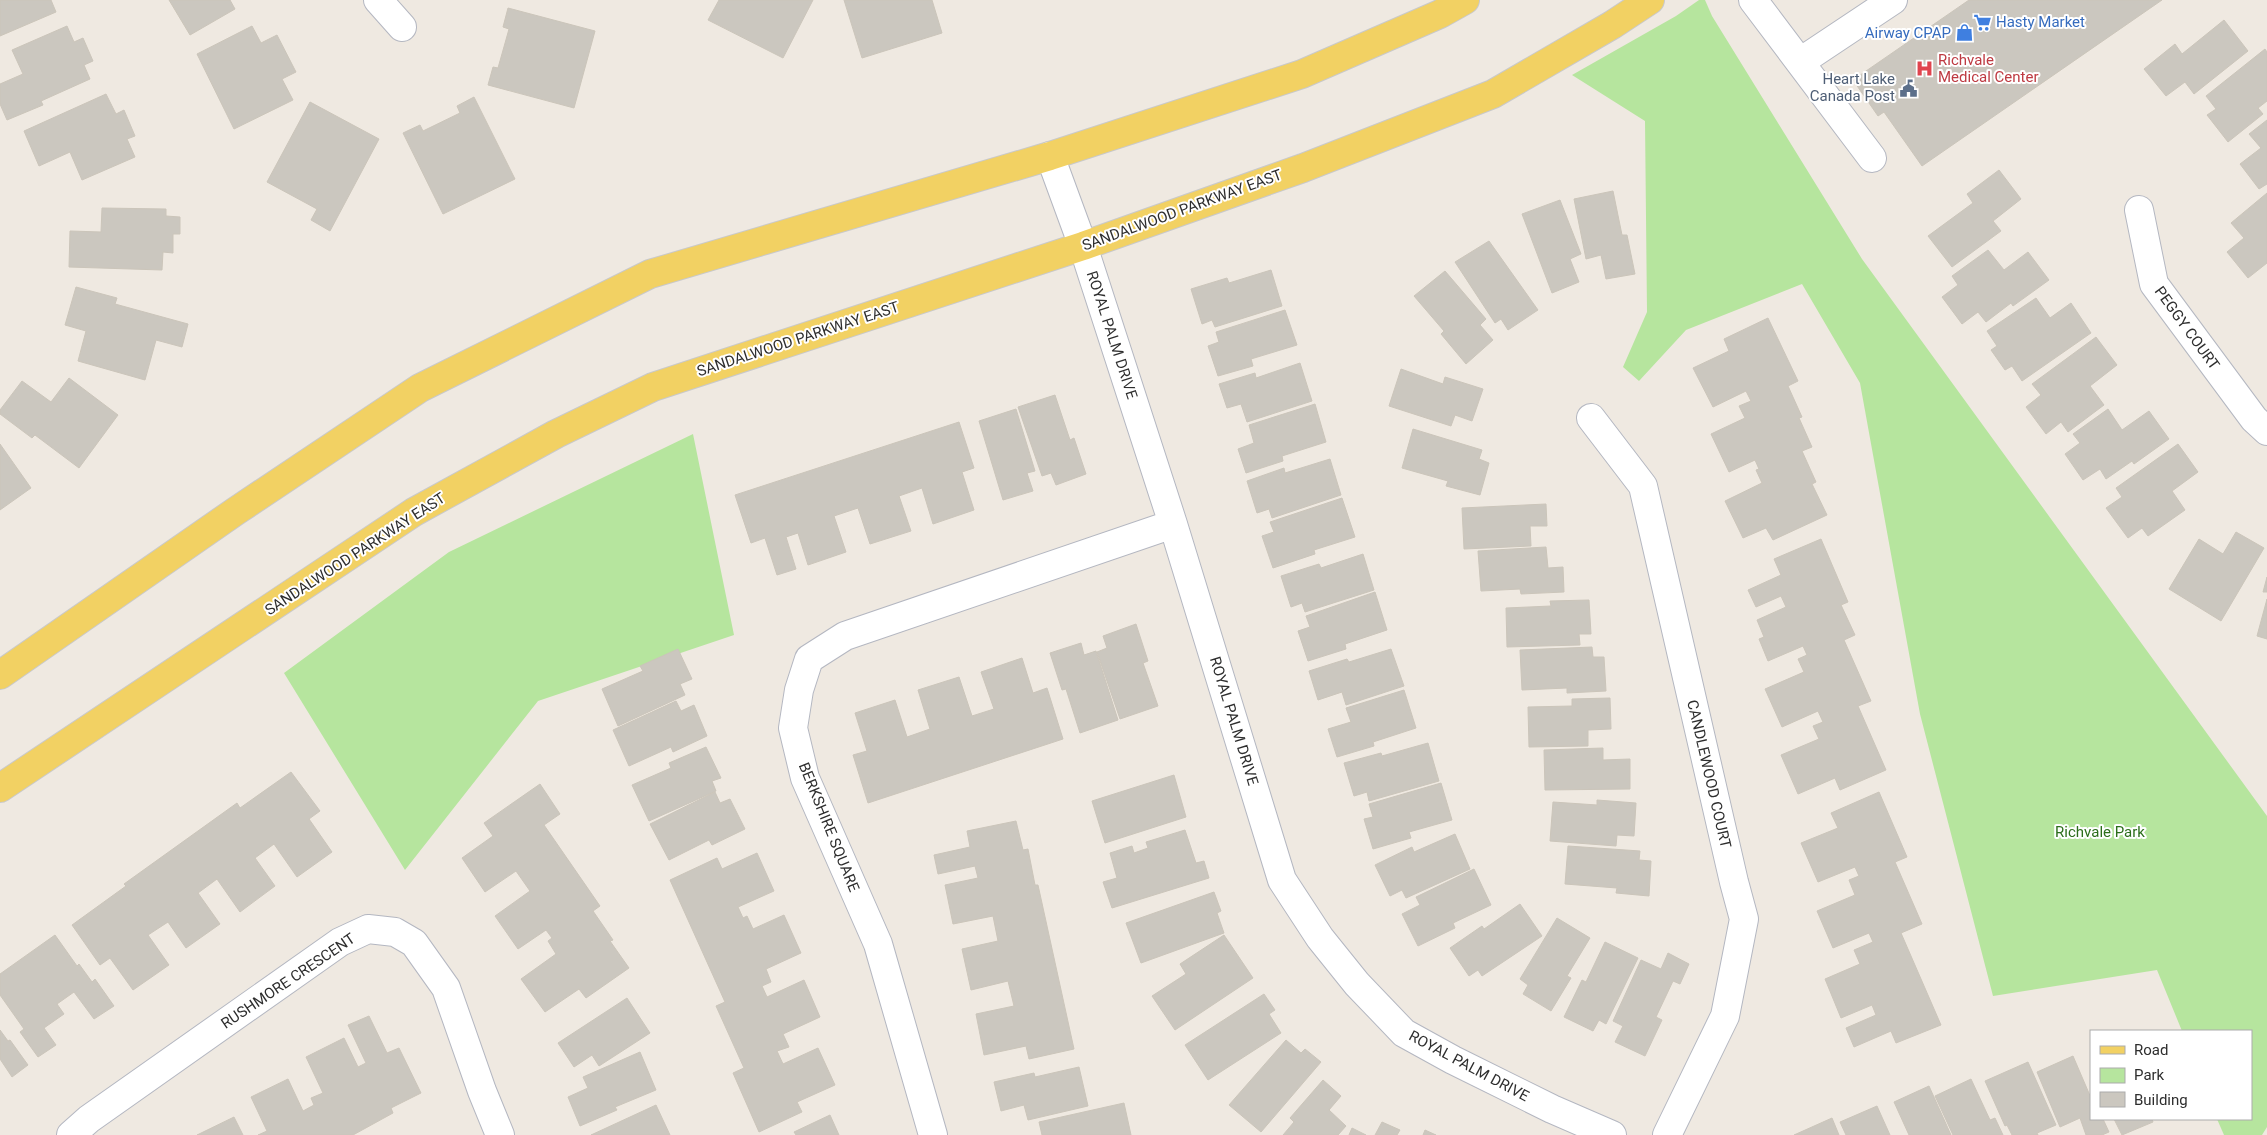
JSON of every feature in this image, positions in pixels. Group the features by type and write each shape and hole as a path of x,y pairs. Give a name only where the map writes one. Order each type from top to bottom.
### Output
{"main road":[{"path":"0,675 236,511 420,388 641,278 1050,156 1302,74 1440,14 1465,0"},
{"name":"SANDALWOOD PARKWAY EAST","path":"0,788 414,512 556,434 653,387 1083,246 1302,168 1493,94 1612,25 1650,0"}],"street":[{"path":"378,0 402,27"},
{"path":"1753,0 1872,158"},
{"path":"1800,62 1893,0"},
{"name":"ROYAL PALM DRIVE","path":"1050,156 1083,246 1174,524 1282,880 1320,938 1357,984 1404,1033 1461,1064 1552,1109 1612,1135"},
{"name":"PEGGY COURT","path":"2139,210 2154,284 2254,420 2267,431"},
{"name":"CANDLEWOOD COURT","path":"1591,418 1643,486 1744,919 1724,1016 1667,1135"},
{"name":"BERKSHIRE SQUARE","path":"933,1135 878,944 805,778 793,728 799,690 809,658 846,636 1174,524"},
{"name":"RUSHMORE CRESCENT","path":"71,1135 89,1119 340,942 368,929 395,932 414,943 446,988 482,1091 500,1135"}],"green space":[{"name":"Richvale Park","path":"1699,0 1705,0 1712,16 1862,259 2267,816 2267,1127 2262,1135 2224,1135 2217,1120 2252,1120 2252,1030 2182,1030 2157,970 1993,996 1920,714 1860,383 1802,284 1686,330 1639,381 1623,367 1647,312 1645,121 1572,75 1676,16"},
{"path":"693,434 734,635 538,701 405,870 284,673 449,552"}],"building":[{"path":"0,0 51,0 56,12 0,36"},
{"path":"169,0 230,0 235,9 190,35"},
{"path":"719,0 813,0 783,58 708,20"},
{"path":"844,0 932,0 942,33 862,58"},
{"path":"1969,0 2162,0 1922,166 1884,112 1878,116 1853,80"},
{"path":"508,8 595,31 574,108 488,85 493,67 498,68 509,29 503,27"},
{"path":"2224,20 2248,51 2194,94 2185,82 2166,96 2144,69 2175,44 2182,54"},
{"path":"67,26 74,42 83,38 93,61 84,65 90,79 41,101 43,105 7,120 0,104 0,84 23,74 12,50"},
{"path":"252,26 261,43 277,35 296,72 282,79 293,100 234,129 197,54"},
{"path":"2265,49 2267,52 2267,101 2258,108 2263,114 2228,142 2207,115 2216,109 2206,96"},
{"path":"106,94 116,114 124,110 135,136 127,139 135,157 82,180 70,152 39,166 24,131"},
{"path":"474,97 515,179 443,214 403,133 420,125 423,131 460,113 457,106"},
{"path":"310,102 379,139 330,231 311,220 317,209 267,182"},
{"path":"2267,120 2267,184 2259,189 2240,164 2261,148 2249,134"},
{"path":"1999,170 2021,199 1993,221 2001,231 1952,267 1928,236 1973,203 1967,194"},
{"path":"1613,191 1622,235 1627,235 1635,274 1606,279 1601,255 1586,259 1574,199"},
{"path":"2267,193 2267,263 2248,278 2227,252 2244,238 2231,223"},
{"path":"1560,200 1581,254 1570,259 1579,282 1552,293 1522,214"},
{"path":"102,208 166,209 166,216 180,217 180,234 173,234 173,253 163,252 162,270 69,267 70,231 101,232"},
{"path":"1489,241 1538,310 1508,330 1501,319 1495,323 1455,262"},
{"path":"1988,250 2004,270 2028,252 2049,280 2013,306 2011,303 1986,322 1978,312 1962,324 1942,297 1958,285 1952,276"},
{"path":"1271,270 1282,306 1215,327 1212,320 1202,324 1191,289 1227,278 1229,283"},
{"path":"1445,271 1486,319 1480,325 1493,340 1466,364 1441,334 1444,331 1414,296"},
{"path":"76,287 117,298 115,304 188,324 182,347 156,340 145,380 78,361 86,331 65,325"},
{"path":"2036,298 2050,318 2071,303 2091,333 2022,381 2012,366 2005,370 1991,350 1997,346 1987,331"},
{"path":"1285,310 1297,345 1251,359 1253,366 1218,376 1208,346 1219,342 1216,332"},
{"path":"1768,318 1798,381 1788,386 1802,417 1799,418 1812,447 1802,451 1816,482 1812,484 1827,515 1773,540 1766,528 1743,538 1725,501 1762,483 1756,470 1759,469 1755,460 1729,472 1711,434 1745,418 1739,406 1751,401 1746,391 1713,407 1693,368 1729,351 1724,339"},
{"path":"2096,337 2117,365 2090,386 2104,405 2068,432 2061,422 2046,434 2026,407 2041,395 2032,384"},
{"path":"1300,363 1312,401 1247,422 1241,404 1227,408 1219,384 1255,373 1256,378"},
{"path":"1401,369 1443,384 1445,377 1483,389 1472,421 1455,415 1451,426 1389,406"},
{"path":"69,378 118,415 79,468 35,435 32,438 0,414 0,410 22,381 51,402"},
{"path":"1055,395 1070,440 1074,438 1086,474 1056,485 1051,473 1042,476 1018,407"},
{"path":"1315,404 1326,442 1282,456 1283,461 1246,473 1238,449 1254,443 1249,425"},
{"path":"1016,409 1035,471 1027,473 1033,491 1003,500 979,421"},
{"path":"2108,409 2122,430 2149,411 2169,439 2134,464 2132,461 2106,479 2100,469 2083,480 2065,454 2080,443 2073,434"},
{"path":"959,422 974,468 962,472 974,510 933,524 922,488 899,496 911,531 870,544 858,508 834,516 846,552 808,565 798,533 786,537 796,569 777,575 765,538 751,543 735,495"},
{"path":"1413,429 1482,450 1479,459 1489,463 1480,495 1446,486 1448,481 1402,468"},
{"path":"0,444 31,488 0,510"},
{"path":"2178,444 2198,472 2172,491 2185,510 2148,536 2142,528 2128,538 2106,508 2122,497 2116,488"},
{"path":"1330,459 1341,495 1272,518 1269,509 1257,513 1247,481 1284,468 1285,473"},
{"path":"1342,498 1355,537 1314,550 1315,554 1273,568 1262,536 1274,532 1270,522"},
{"path":"1546,504 1547,526 1530,526 1531,546 1464,549 1462,508"},
{"path":"2236,532 2264,548 2221,621 2169,589 2199,539 2223,554"},
{"path":"1821,539 1848,602 1841,605 1855,635 1844,640 1871,701 1858,706 1886,770 1840,790 1835,778 1798,794 1781,755 1819,739 1813,726 1823,722 1818,711 1782,727 1765,689 1804,672 1798,659 1807,655 1803,646 1768,661 1759,639 1764,637 1757,620 1786,607 1781,596 1756,607 1748,590 1781,575 1774,559"},
{"path":"1546,547 1548,568 1563,567 1564,592 1521,594 1520,589 1481,591 1478,551"},
{"path":"1363,554 1374,590 1305,612 1302,603 1291,607 1281,576 1319,564 1321,568"},
{"path":"2267,577 2267,592 2263,592"},
{"path":"1375,592 1387,630 1345,644 1346,649 1308,661 1298,631 1310,627 1306,616"},
{"path":"2267,599 2267,639 2257,636"},
{"path":"1589,600 1591,634 1579,634 1580,645 1507,647 1506,608 1551,606 1550,601"},
{"path":"1136,624 1148,661 1143,663 1158,706 1120,719 1097,652 1107,648 1103,636"},
{"path":"1081,643 1084,655 1096,651 1118,720 1080,733 1066,689 1062,690 1050,653"},
{"path":"1592,647 1593,657 1604,657 1606,691 1567,693 1567,688 1522,690 1520,650"},
{"path":"678,649 692,679 680,684 685,695 618,726 602,689 643,671 640,666"},
{"path":"1391,649 1404,686 1346,705 1342,692 1318,700 1309,671 1347,659 1349,662"},
{"path":"1022,658 1033,693 1047,688 1063,739 868,803 853,755 867,751 855,713 895,700 907,737 930,729 918,690 959,677 972,716 994,709 981,672"},
{"path":"1404,690 1416,728 1373,742 1374,746 1337,757 1328,729 1351,722 1346,708"},
{"path":"1610,698 1611,729 1588,730 1588,746 1529,747 1528,707 1572,706 1572,699"},
{"path":"676,701 681,711 694,705 707,736 673,752 671,747 629,766 613,730"},
{"path":"1428,743 1439,781 1369,801 1367,792 1354,796 1344,763 1381,753 1382,756"},
{"path":"706,747 721,778 712,781 716,791 649,821 632,785 671,768 669,763"},
{"path":"1603,748 1603,760 1630,759 1630,789 1545,790 1544,750"},
{"path":"291,772 320,811 309,819 332,852 297,877 274,844 255,858 275,886 240,912 217,879 198,893 220,924 186,948 168,922 148,935 169,965 133,990 110,958 100,965 72,925 126,886 124,884 237,803 240,808"},
{"path":"1174,775 1186,817 1105,843 1092,801"},
{"path":"1441,783 1452,820 1409,832 1411,838 1373,849 1364,819 1373,817 1369,804"},
{"path":"540,784 560,814 544,825 600,906 593,911 613,940 610,941 629,968 586,998 579,989 545,1012 521,979 556,954 548,941 552,938 546,930 518,949 495,916 530,891 516,871 485,892 462,858 493,836 484,823"},
{"path":"715,792 720,803 730,799 745,829 712,845 709,840 669,860 650,824"},
{"path":"1879,792 1907,857 1895,862 1922,924 1901,933 1941,1025 1896,1043 1891,1031 1854,1047 1846,1028 1876,1015 1872,1005 1841,1018 1825,979 1860,964 1854,950 1873,942 1869,933 1833,948 1817,911 1855,895 1849,880 1859,876 1855,867 1818,882 1801,843 1838,828 1831,813"},
{"path":"1597,800 1636,803 1634,836 1617,835 1616,846 1550,841 1553,802 1597,805"},
{"path":"1016,821 1023,850 1028,849 1035,885 1038,885 1074,1049 1029,1059 1026,1046 984,1055 976,1014 1014,1006 1008,981 971,990 962,949 998,941 993,916 953,924 945,885 978,878 975,866 938,874 934,855 970,847 967,831"},
{"path":"1185,830 1196,863 1204,861 1209,878 1112,908 1103,882 1117,878 1110,853 1132,846 1134,853 1148,848 1146,842"},
{"path":"1455,834 1470,869 1406,898 1402,890 1390,896 1375,865 1412,847 1414,852"},
{"path":"1568,846 1640,851 1639,860 1651,861 1649,896 1616,893 1617,888 1565,884"},
{"path":"757,853 774,891 738,907 743,918 747,916 753,929 784,915 801,953 766,969 771,982 762,986 767,997 804,980 820,1017 783,1034 789,1047 777,1051 783,1064 818,1048 835,1085 797,1102 802,1112 759,1132 733,1073 744,1068 716,1006 725,1002 670,880 717,858 722,869"},
{"path":"1474,869 1491,905 1453,923 1455,928 1418,946 1402,914 1420,905 1416,897"},
{"path":"1214,892 1221,911 1217,913 1224,933 1141,963 1126,923"},
{"path":"1520,904 1542,936 1482,976 1478,970 1469,976 1450,948 1482,926 1484,929"},
{"path":"1557,918 1590,938 1567,976 1571,978 1551,1011 1523,994 1528,985 1520,979"},
{"path":"55,935 77,966 79,964 92,982 95,979 114,1006 94,1019 74,992 57,1004 64,1014 44,1028 56,1045 38,1057 20,1032 24,1029 0,995 0,974"},
{"path":"1224,935 1253,978 1175,1030 1152,996 1186,974 1180,964"},
{"path":"1605,942 1638,958 1606,1024 1599,1020 1593,1031 1564,1017 1582,980 1586,982"},
{"path":"1668,953 1689,964 1680,984 1673,981 1656,1017 1662,1020 1645,1056 1615,1042 1623,1026 1613,1021 1641,960 1661,969"},
{"path":"1264,994 1275,1010 1269,1014 1281,1033 1208,1080 1185,1045"},
{"path":"627,998 650,1033 599,1066 592,1055 574,1067 558,1043"},
{"path":"369,1016 387,1053 399,1048 421,1093 391,1108 393,1113 353,1135 258,1135 267,1131 251,1097 288,1079 303,1111 314,1105 311,1098 323,1093 306,1057 344,1038 358,1067 366,1063 348,1025"},
{"path":"0,1030 8,1041 10,1040 28,1065 12,1077 0,1059"},
{"path":"1286,1040 1301,1053 1305,1049 1321,1062 1261,1132 1229,1105"},
{"path":"640,1052 656,1090 615,1107 617,1110 580,1126 568,1097 588,1088 583,1077"},
{"path":"2073,1056 2090,1096 2090,1120 2103,1120 2109,1132 2102,1135 2086,1135 2080,1118 2060,1127 2037,1072"},
{"path":"2028,1062 2056,1125 2037,1133 2038,1135 2012,1135 2007,1125 2005,1126 1985,1081"},
{"path":"1079,1067 1088,1106 1028,1120 1024,1105 1001,1111 994,1082 1034,1073 1035,1077"},
{"path":"1971,1079 1990,1120 1995,1118 2003,1135 1953,1135 1935,1096"},
{"path":"1323,1080 1341,1096 1329,1110 1346,1126 1338,1135 1283,1135 1294,1122 1290,1118"},
{"path":"1929,1086 1951,1135 1909,1135 1894,1102"},
{"path":"1124,1103 1131,1135 1042,1135 1039,1122"},
{"path":"656,1105 670,1135 591,1135"},
{"path":"1877,1106 1890,1135 1846,1135 1840,1122"},
{"path":"830,1115 839,1135 796,1135 794,1132"},
{"path":"234,1117 243,1135 197,1135"},
{"path":"1832,1118 1839,1135 1794,1135"},
{"path":"2114,1120 2152,1120 2153,1122 2122,1135"},
{"path":"1382,1122 1400,1130 1397,1135 1375,1135"},
{"path":"1352,1128 1366,1135 1349,1135"},
{"path":"1425,1130 1436,1135 1423,1135"}],"place":[{"name":"Hasty Market","path":"1982,22"},
{"name":"Airway CPAP","path":"1965,33"},
{"name":"Richvale Medical Center","path":"1924,69"},
{"name":"Heart Lake Canada Post","path":"1909,88"}]}
